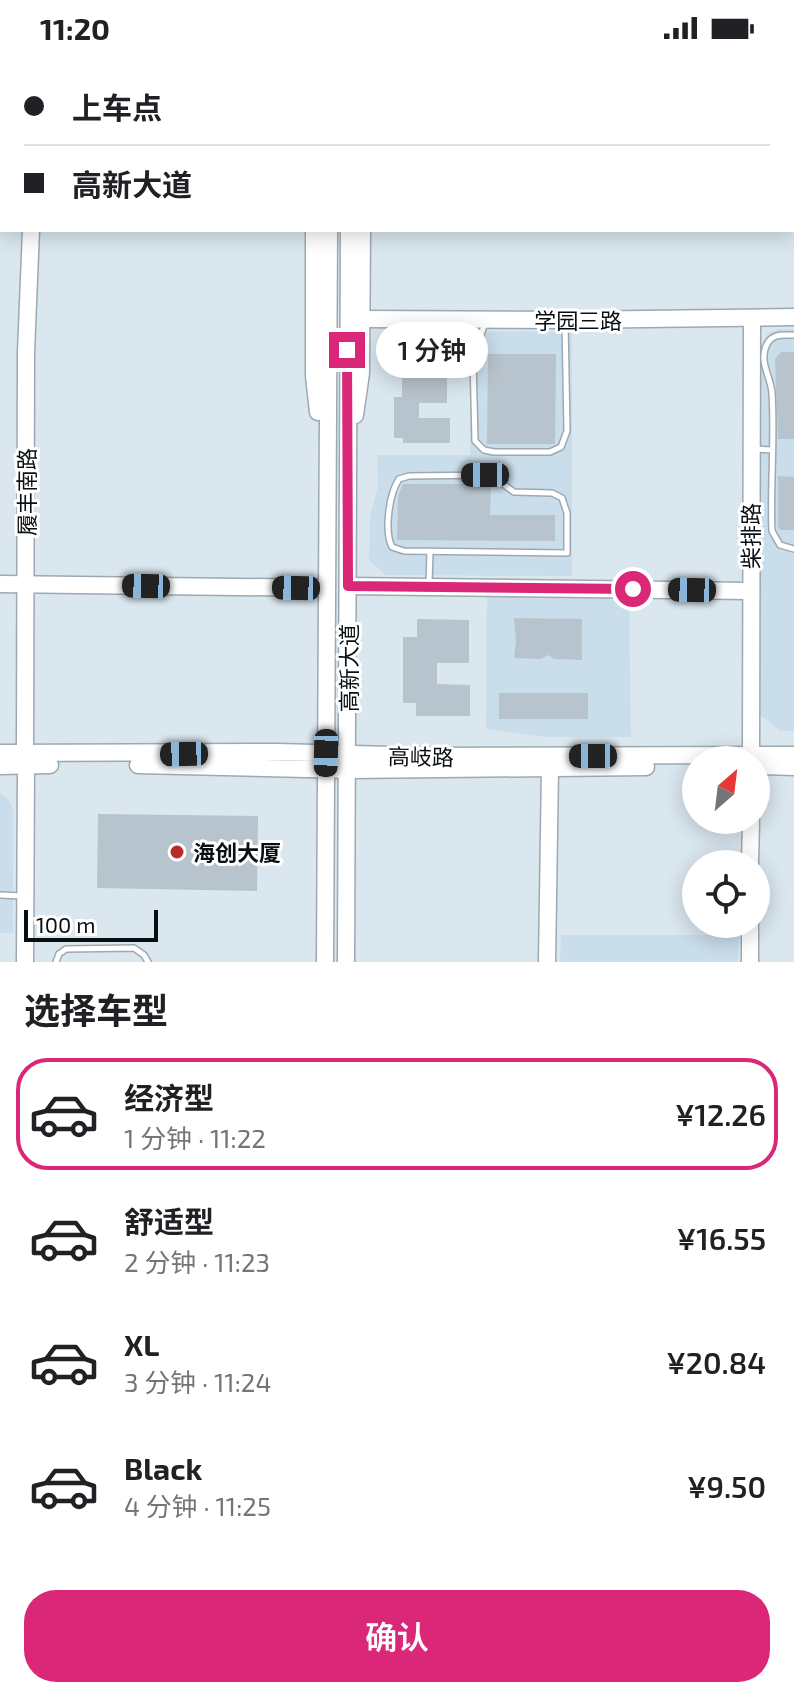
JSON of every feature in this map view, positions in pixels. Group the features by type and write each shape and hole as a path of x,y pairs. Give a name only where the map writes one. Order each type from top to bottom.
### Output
{"main road":[{"name":"履丰南路","path":"25,962 26,352 31,232"},
{"path":"314,232 314,376 326,461"},
{"name":"高新大道","path":"325,962 329,232"},
{"name":"高新大道","path":"346,962 349,232"},
{"path":"348,460 361,373 362,232"},
{"name":"学园三路","path":"362,319 794,317"},
{"name":"柴排路","path":"752,318 750,591 753,746"},
{"path":"0,584 326,588"},
{"path":"348,586 750,591"},
{"name":"高岐路","path":"0,753 25,759 326,761 550,768 682,766"},
{"name":"高岐路","path":"770,758 794,755"},
{"name":"高岐路","path":"348,762 429,756 682,759"},
{"name":"高岐路","path":"0,766 25,759"},
{"name":"高岐路","path":"770,763 794,767"},
{"path":"547,962 550,768"},
{"path":"750,938 750,962"}],"lane":[{"path":"486,320 473,359 473,432 481,448 494,452 554,451 564,443 567,431 565,320"},
{"path":"794,335 776,336 764,351 772,394 773,535 780,545 794,549"},
{"path":"751,449 772,450"},
{"path":"491,475 514,492 557,494 566,507 567,553 430,552 398,551 389,543 393,488 403,476 491,475"},
{"path":"429,587 430,552"},
{"path":"0,895 26,896"},
{"path":"56,962 59,954 66,949 93,948 134,948 148,962"}],"shaded area":[{"path":"778,329 794,329 794,731 780,731 760,715 760,349 767,334"},
{"path":"470,331 572,332 572,576 386,575 369,560 370,517 378,487 377,455 470,455"},
{"path":"629,596 631,737 545,737 486,729 487,597"},
{"path":"0,793 8,799 13,809 13,933 0,933"},
{"path":"561,935 739,938 738,962 560,962"}],"building":[{"path":"781,352 794,352 794,439 778,439 775,359"},
{"path":"488,354 556,354 555,444 487,444"},
{"path":"402,361 447,362 447,403 419,403 419,418 450,418 450,443 403,443 403,438 394,438 394,397 402,397"},
{"path":"778,476 794,477 794,530 778,527"},
{"path":"403,484 491,484 490,515 555,515 555,541 397,540 398,496"},
{"path":"514,618 582,619 582,660 554,659 548,655 541,659 514,658"},
{"path":"417,619 469,620 469,663 437,663 437,684 470,685 470,716 416,716 416,703 403,703 403,637 417,637"},
{"path":"499,693 588,693 588,719 499,719"},
{"name":"海创大厦","path":"98,814 258,816 257,891 97,888"}],"place":[{"name":"海创大厦","path":"177,852"}],"route":[{"path":"347,350 348,586 633,589"}]}
